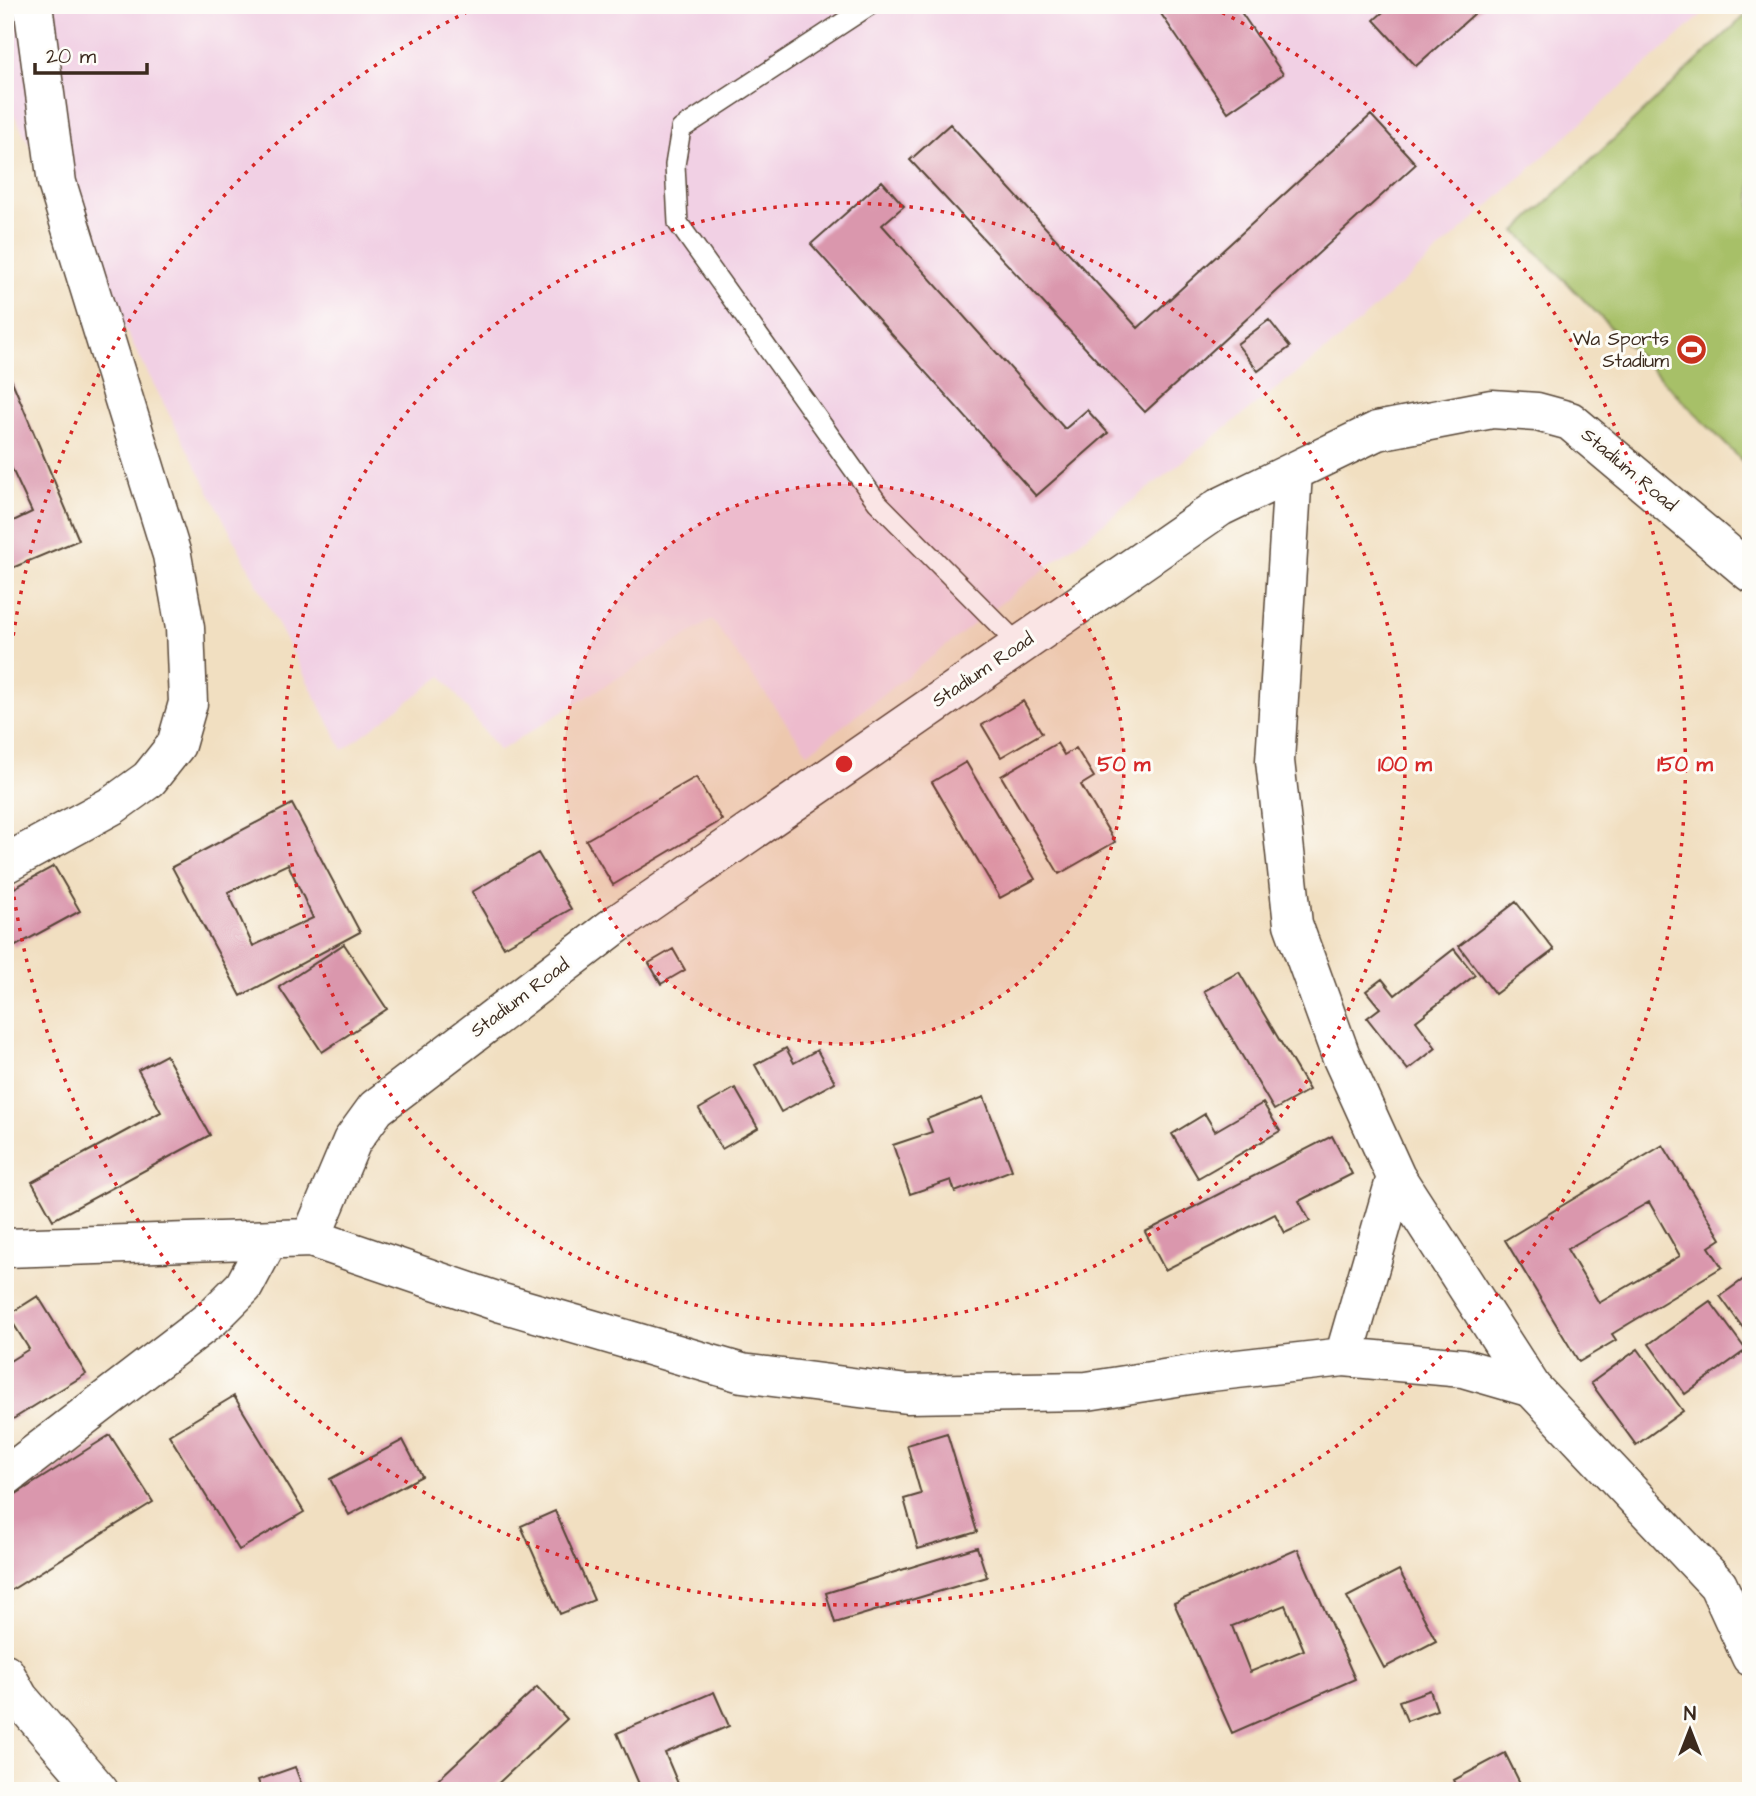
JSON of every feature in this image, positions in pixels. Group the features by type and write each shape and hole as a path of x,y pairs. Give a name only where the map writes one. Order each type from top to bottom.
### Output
{"street":[{"path":"5,864 113,805 149,779 176,745 188,703 185,628 172,555 57,183 28,7"},
{"name":"Stadium Road","path":"311,1238 352,1142 376,1108 617,924 1220,507 1377,431 1492,409 1537,412 1570,421 1751,573"},
{"path":"1293,472 1275,761 1293,924 1340,1056 1396,1177 1532,1388 1718,1585 1751,1657"},
{"path":"1344,1357 1396,1177"},
{"path":"5,1248 311,1238 502,1303 742,1373 907,1394 1087,1391 1202,1373 1344,1357 1463,1368 1532,1388"},
{"path":"5,1477 212,1318 244,1286 268,1241"},
{"path":"5,1673 19,1698 99,1791"}],"lane":[{"path":"870,5 681,129 675,165 678,222 877,502 1019,645"}],"shaded area":[{"path":"5,5 1713,5 1339,340 808,753 712,620 499,751 442,676 343,750 5,97"}],"green space":[{"name":"Wa Sports Stadium","path":"1751,10 1751,470 1516,231"}],"building":[{"path":"1155,5 1236,5 1283,74 1228,112"},
{"path":"1391,5 1484,5 1416,66 1374,20"},
{"path":"1371,115 1416,164 1145,412 910,160 950,124 1138,328"},
{"path":"882,181 904,206 882,225 1065,429 1087,410 1108,433 1036,496 811,244"},
{"path":"1269,320 1290,347 1258,371 1237,344"},
{"path":"9,374 79,540 5,571 5,525 32,512 5,454 5,375"},
{"path":"1023,701 1042,733 1001,757 982,725"},
{"path":"1057,743 1064,755 1076,748 1094,777 1081,785 1115,842 1059,874 1001,776"},
{"path":"966,762 1035,879 1000,898 932,782"},
{"path":"696,777 722,820 613,885 586,840"},
{"path":"292,804 360,932 241,996 172,867","holes":["288,864 313,918 253,946 228,892"]},
{"path":"538,853 571,909 504,947 472,892"},
{"path":"54,866 80,911 14,947 5,930 5,893"},
{"path":"1516,902 1554,950 1495,994 1459,946"},
{"path":"344,944 387,1009 322,1052 279,987"},
{"path":"673,949 685,970 661,984 649,963"},
{"path":"1454,949 1475,975 1416,1021 1436,1048 1408,1070 1367,1018 1380,1008 1366,991 1382,979 1395,995"},
{"path":"1239,972 1309,1090 1274,1110 1204,991"},
{"path":"786,1048 794,1063 817,1050 835,1082 781,1112 755,1065"},
{"path":"166,1055 210,1135 53,1220 32,1182 161,1112 138,1070"},
{"path":"735,1088 758,1128 722,1149 699,1109"},
{"path":"984,1097 1012,1170 955,1192 951,1180 910,1194 893,1145 932,1132 927,1119"},
{"path":"1263,1103 1280,1131 1198,1178 1172,1134 1205,1114 1215,1131"},
{"path":"1332,1136 1352,1174 1299,1201 1310,1221 1285,1233 1275,1214 1165,1270 1145,1232"},
{"path":"1663,1145 1721,1239 1709,1247 1722,1267 1612,1334 1616,1340 1579,1362 1505,1240","holes":["1649,1202 1680,1256 1599,1303 1567,1249"]},
{"path":"1751,1274 1751,1339 1720,1296"},
{"path":"38,1296 86,1374 5,1424 5,1364 29,1349 8,1315"},
{"path":"1710,1301 1746,1350 1685,1394 1649,1344"},
{"path":"1638,1349 1683,1411 1636,1445 1591,1383"},
{"path":"234,1396 304,1512 239,1550 169,1435"},
{"path":"947,1433 977,1532 918,1549 904,1499 921,1494 907,1445"},
{"path":"110,1435 153,1502 5,1594 5,1501"},
{"path":"403,1440 422,1476 349,1515 330,1479"},
{"path":"555,1511 594,1600 560,1614 521,1526"},
{"path":"977,1547 987,1577 835,1623 826,1593"},
{"path":"1298,1549 1355,1679 1232,1733 1174,1603","holes":["1285,1605 1304,1650 1250,1672 1232,1626"]},
{"path":"1399,1570 1436,1641 1384,1668 1347,1597"},
{"path":"537,1687 567,1719 490,1791 426,1791"},
{"path":"1430,1690 1437,1710 1407,1721 1399,1701"},
{"path":"714,1692 729,1726 665,1753 679,1786 668,1791 642,1791 617,1733"},
{"path":"1505,1753 1524,1791 1459,1791 1454,1780"},
{"path":"295,1767 304,1791 262,1791 258,1780"}],"place":[{"name":"Wa Sports Stadium","path":"1692,350"}]}
